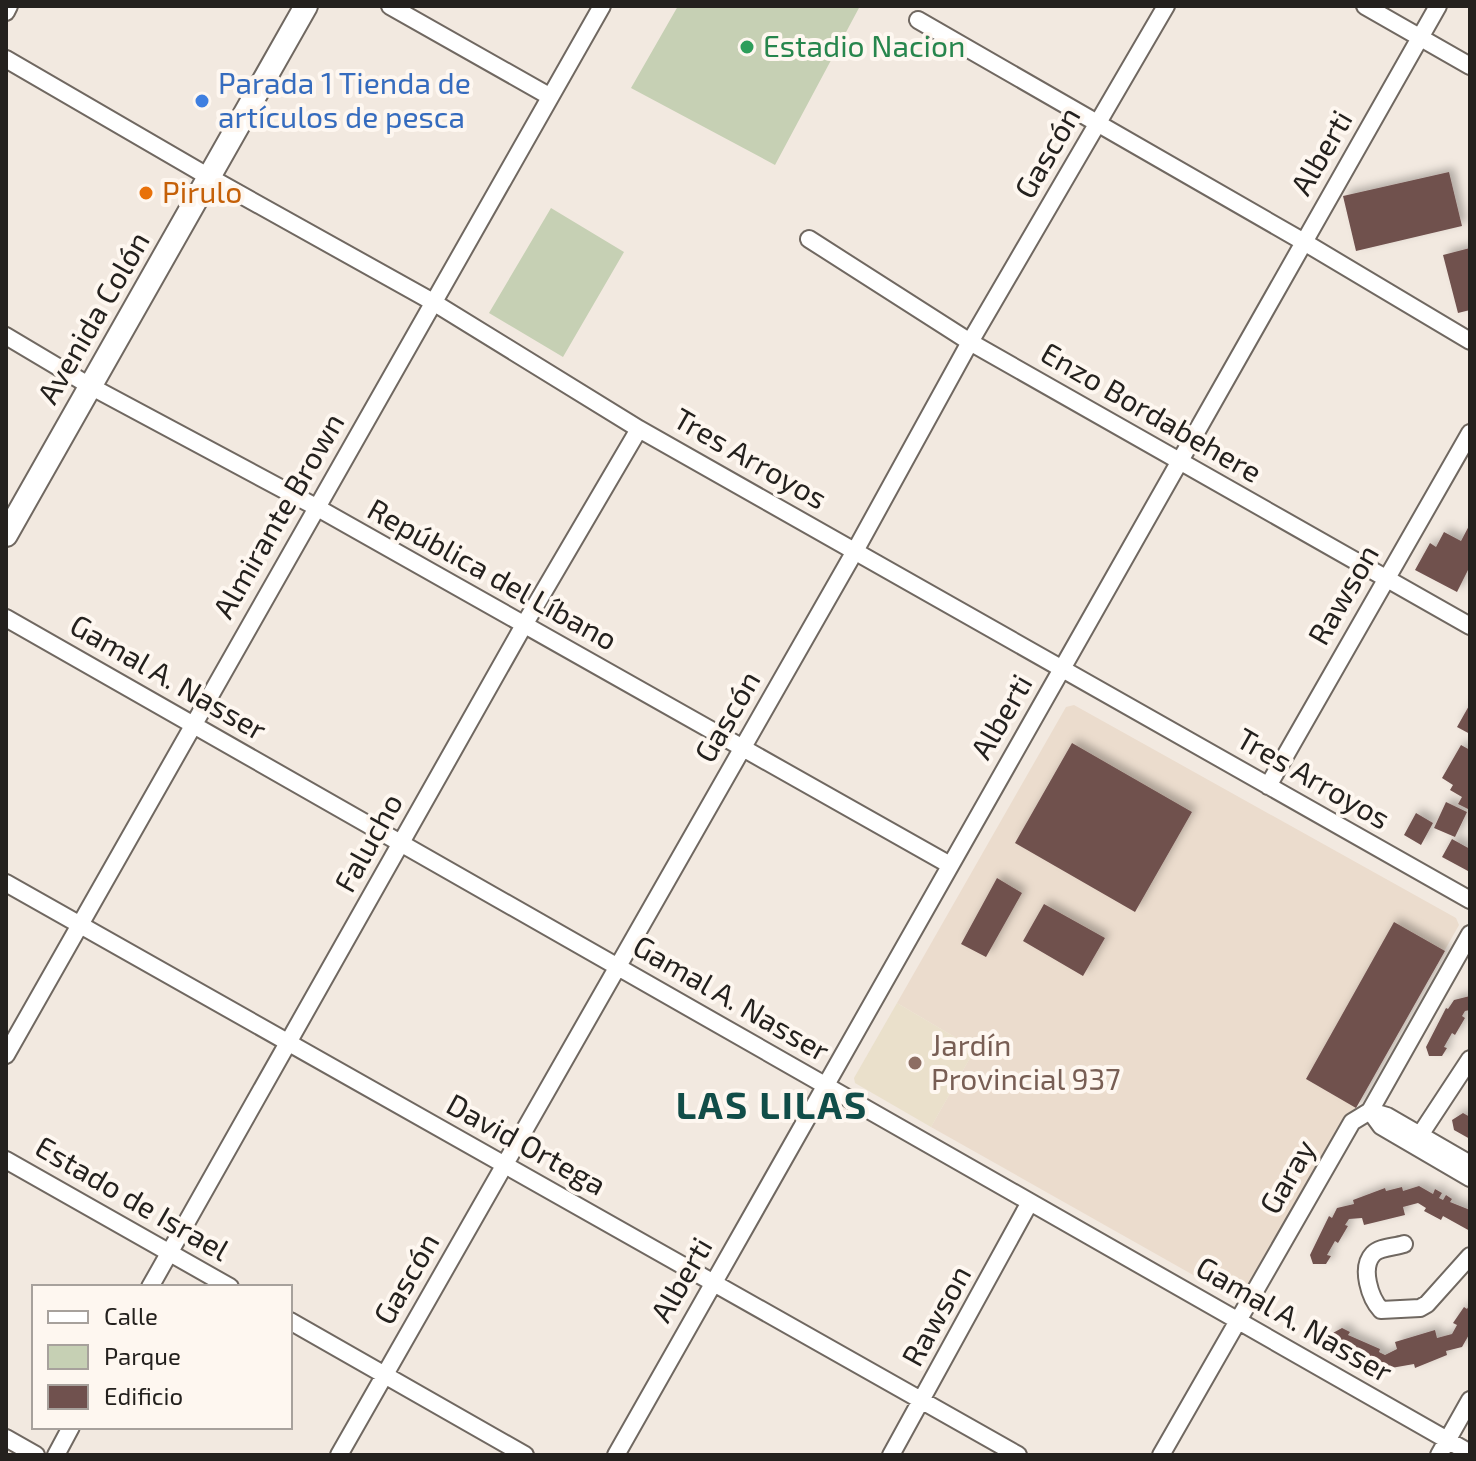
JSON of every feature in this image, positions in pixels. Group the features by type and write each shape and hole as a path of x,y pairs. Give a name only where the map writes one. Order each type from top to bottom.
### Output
{"main road":[{"name":"Avenida Colón","path":"6,535 306,6"}],"street":[{"path":"6,12 9,6"},
{"path":"390,6 549,96"},
{"name":"Almirante Brown","path":"6,1055 602,6"},
{"name":"Gascón","path":"339,1455 855,551 970,342 1166,6"},
{"path":"1365,6 1470,66"},
{"name":"Alberti","path":"616,1455 1438,6"},
{"path":"918,20 1470,341"},
{"name":"Tres Arroyos","path":"6,59 433,302 639,429 1470,900"},
{"name":"Enzo Bordabehere","path":"809,239 970,342 1470,626"},
{"name":"República del Líbano","path":"6,336 90,386 316,507 950,865"},
{"name":"Falucho","path":"151,1285 524,625 639,429"},
{"name":"Rawson","path":"1268,786 1470,433"},
{"name":"Gamal A. Nasser","path":"6,618 1470,1453"},
{"name":"David Ortega","path":"6,883 1018,1455"},
{"name":"Garay","path":"1161,1455 1352,1122 1370,1111 1470,934"},
{"path":"1415,1139 1470,1059"},
{"path":"1370,1111 1381,1126 1470,1164"},
{"path":"1415,1139 1470,1178"},
{"name":"Estado de Israel","path":"6,1160 226,1285"},
{"name":"Rawson","path":"891,1455 1030,1202"},
{"path":"1404,1244 1376,1251 1370,1257 1369,1288 1381,1310 1420,1308 1427,1304 1470,1256"},
{"path":"292,1322 525,1455"},
{"path":"1439,1455 1470,1400"},
{"path":"56,1455 70,1429"},
{"path":"6,1438 36,1455"}],"shaded area":[{"path":"1074,705 1456,918 1459,925 1241,1302 931,1127 975,1049 897,1003 1066,707"},
{"name":"Jardín Provincial 937","path":"897,1003 975,1049 931,1127 855,1083 854,1078"}],"green space":[{"name":"Estadio Nacion","path":"678,6 860,6 775,165 631,88"},
{"path":"551,208 624,252 563,357 489,313"}],"building":[{"path":"1449,172 1462,226 1356,251 1343,196"},
{"path":"1470,248 1470,310 1458,313 1443,255"},
{"path":"1470,524 1470,566 1457,592 1415,570 1430,543 1436,547 1444,532 1461,541"},
{"path":"1470,704 1470,734 1457,727"},
{"path":"1072,743 1192,812 1135,912 1015,843"},
{"path":"1461,745 1470,750 1470,810 1458,804 1462,797 1450,790 1453,785 1442,778"},
{"path":"1446,802 1467,812 1455,837 1434,828"},
{"path":"1416,813 1433,823 1421,845 1404,835"},
{"path":"1452,839 1470,849 1468,871 1442,857"},
{"path":"997,878 1022,893 986,957 961,944"},
{"path":"1044,904 1105,938 1083,976 1023,941"},
{"path":"1394,922 1445,951 1356,1108 1306,1079"},
{"path":"1470,996 1470,1010 1465,1011 1462,1016 1465,1018 1455,1035 1452,1033 1442,1056 1429,1056 1426,1047 1446,1008 1454,1000"},
{"path":"1463,1113 1470,1117 1470,1139 1454,1130 1452,1120"},
{"path":"1419,1186 1433,1194 1435,1189 1442,1193 1439,1198 1443,1200 1446,1195 1452,1199 1450,1202 1470,1210 1470,1231 1443,1216 1441,1220 1424,1211 1426,1208 1418,1203 1403,1207 1405,1215 1364,1225 1362,1218 1349,1219 1338,1243 1335,1241 1327,1255 1331,1256 1326,1264 1313,1264 1310,1255 1329,1216 1332,1218 1337,1208 1354,1204 1353,1200 1385,1188 1386,1191 1402,1187 1403,1191"},
{"path":"1470,1304 1470,1333 1462,1347 1446,1351 1447,1355 1415,1368 1414,1364 1380,1370 1333,1344 1331,1334 1342,1328 1350,1332 1348,1335 1380,1349 1379,1352 1385,1355 1397,1349 1395,1342 1435,1330 1437,1338 1452,1334 1457,1325 1453,1323 1464,1307 1467,1309"}],"place":[{"name":"Estadio Nacion","path":"747,47"},
{"name":"Parada 1 Tienda de artículos de pesca","path":"202,101"},
{"name":"Pirulo","path":"146,193"},
{"name":"Jardín Provincial 937","path":"915,1063"}],"district":[{"name":"LAS LILAS","path":"772,1106"}]}
